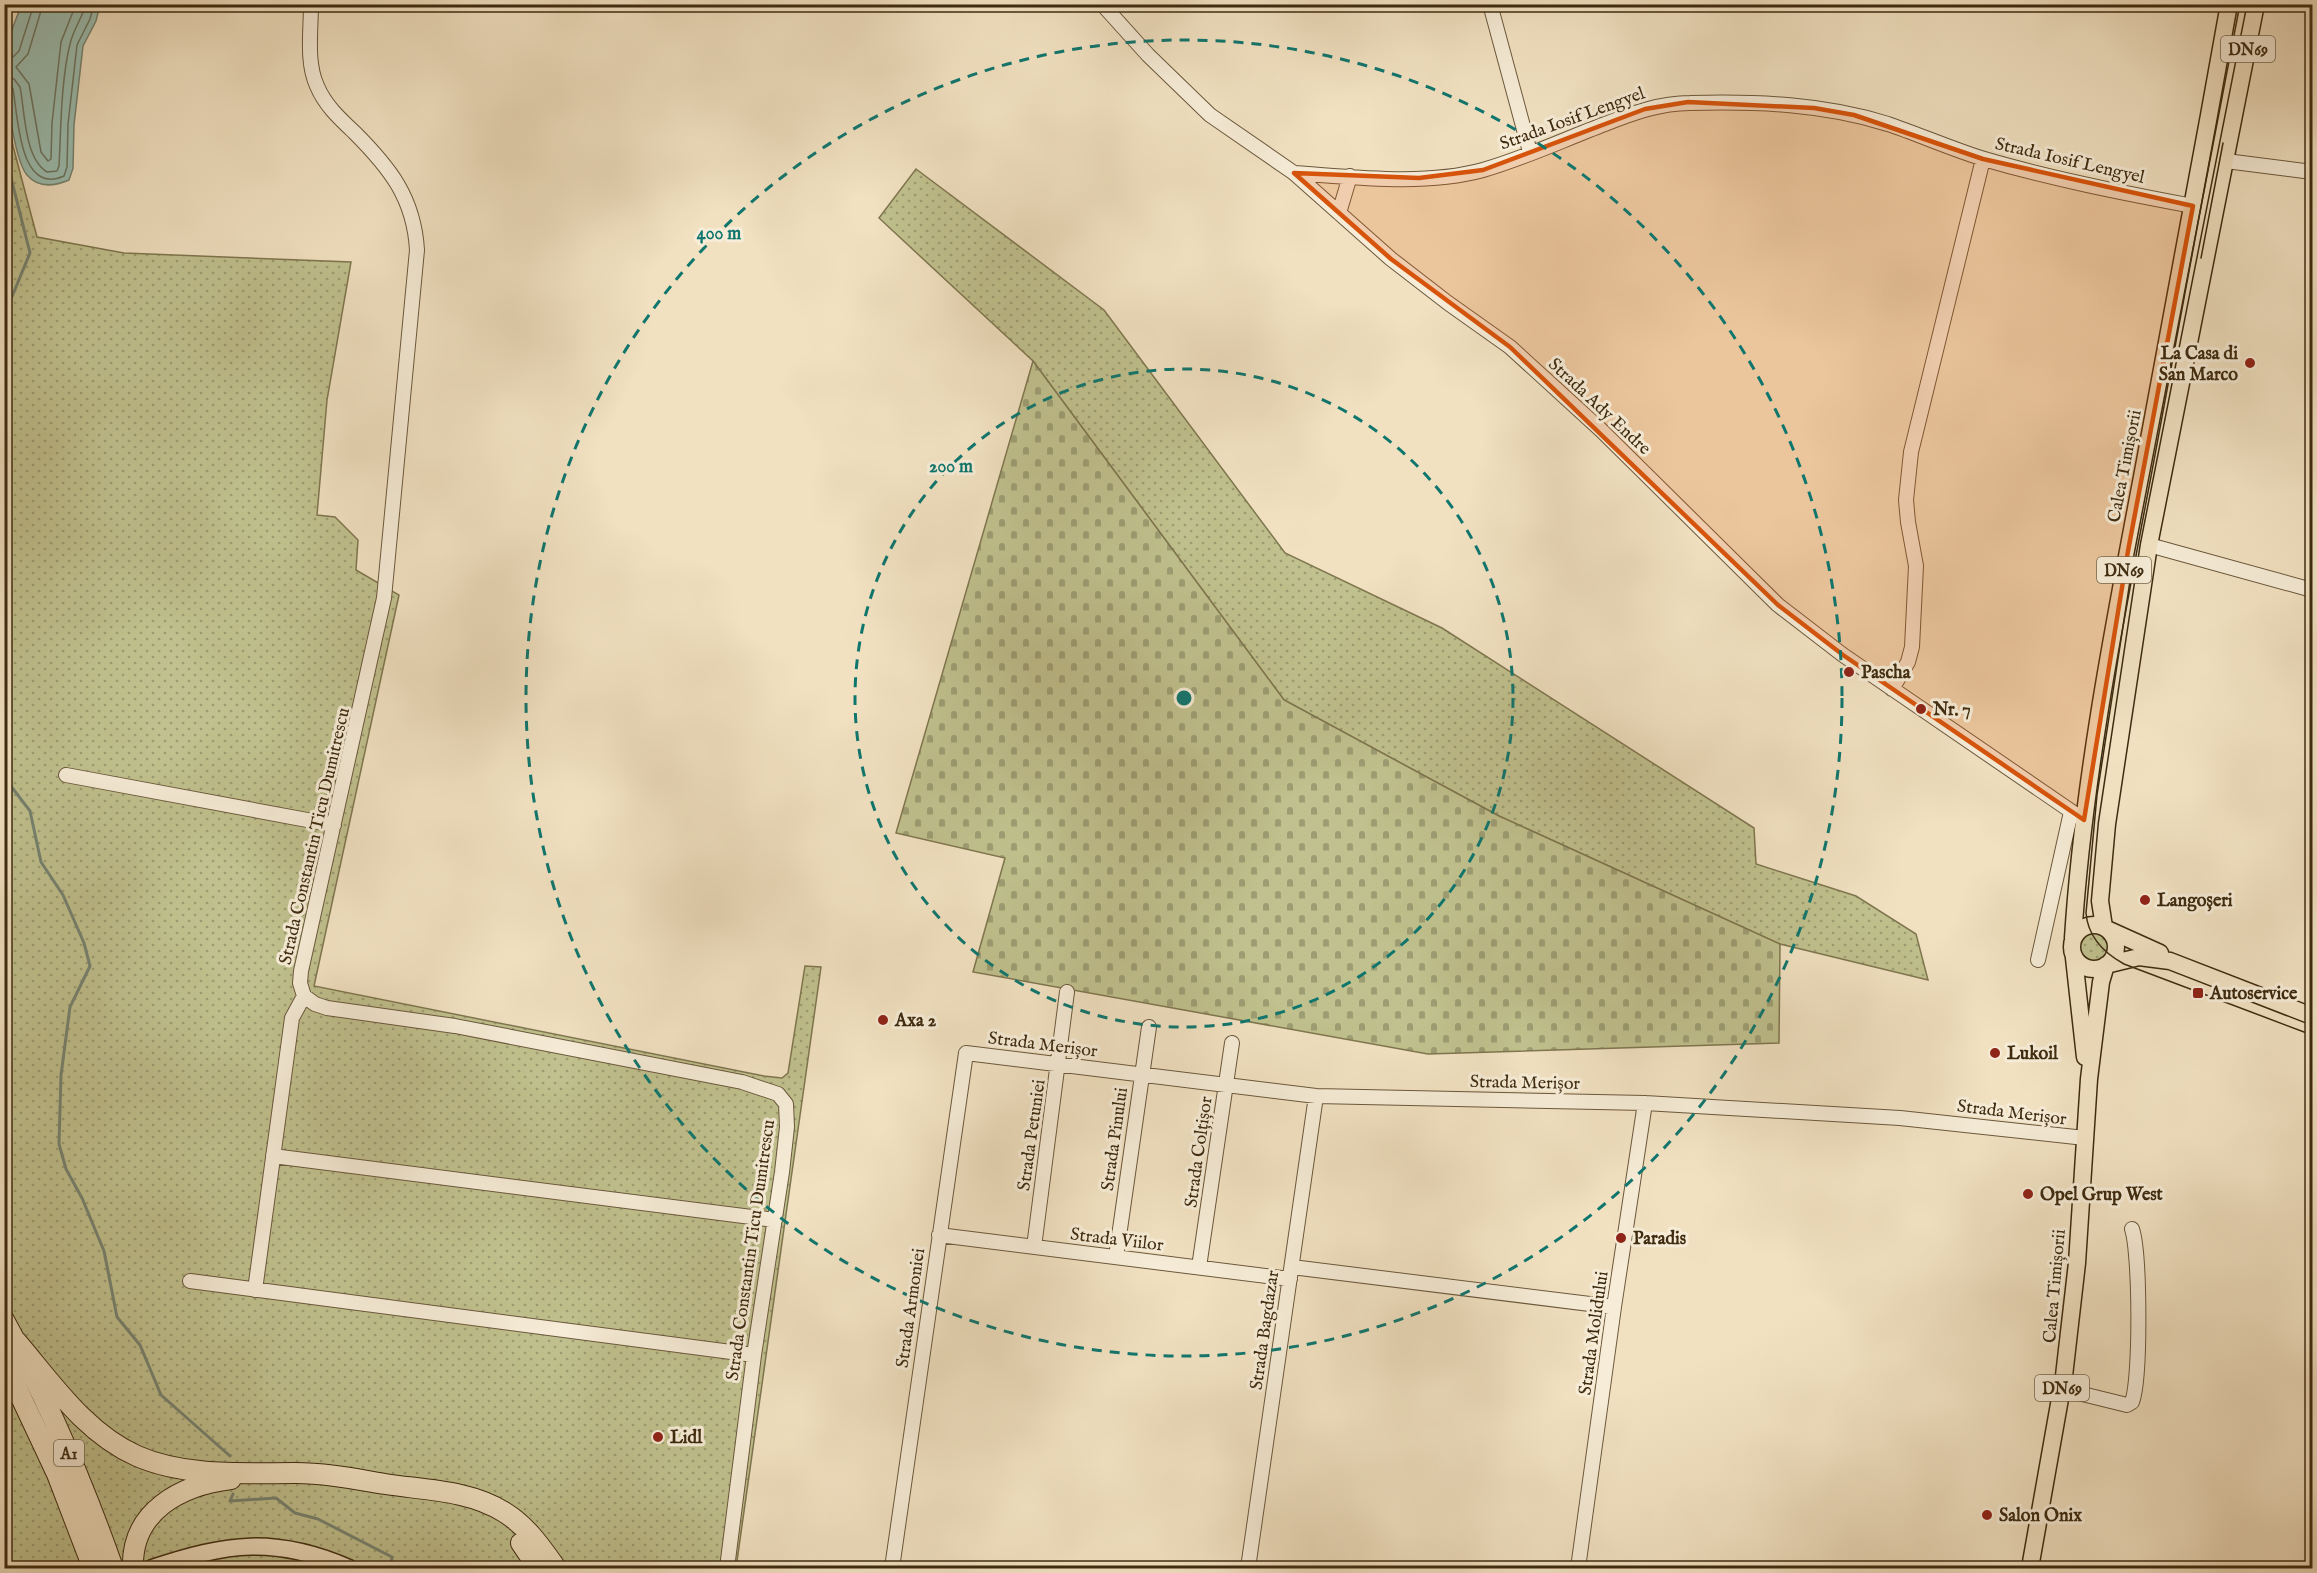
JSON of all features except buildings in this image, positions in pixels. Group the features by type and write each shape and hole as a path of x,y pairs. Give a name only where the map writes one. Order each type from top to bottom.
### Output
{"highway":[{"name":"A1","path":"4,1320 75,1467 113,1569"},
{"path":"16,1341 88,1424 110,1441 137,1456 162,1465 190,1470 316,1474 439,1491 491,1505 529,1531 556,1569"},
{"name":"A1","path":"4,1361 39,1431 93,1569"},
{"path":"133,1569 135,1549 142,1530 151,1515 167,1500 180,1492 223,1480 275,1473"},
{"path":"386,1484 464,1506 496,1521 522,1544 538,1569"},
{"path":"67,1498 82,1569"}],"main road":[{"name":"Calea Timișorii","path":"2073,938 2078,816 2229,4"},
{"name":"DN69","path":"2106,965 2113,958 2116,946 2106,928 2101,894 2108,815 2149,545 2256,4"},
{"path":"2073,938 2087,925 2097,924 2159,952 2170,961"},
{"name":"DN69","path":"2073,938 2071,944 2074,958"},
{"path":"2074,958 2083,967 2089,969 2139,957 2170,961 2313,1016"},
{"name":"Calea Timișorii","path":"2074,958 2089,1079"},
{"name":"Calea Timișorii","path":"2030,1569 2062,1389 2077,1263 2089,1079 2100,988 2106,965"},
{"path":"152,1569 204,1552 268,1546 308,1552 349,1569"}],"street":[{"name":"Strada Constantin Ticu Dumitrescu","path":"311,4 311,66 316,84 330,110 383,163 398,183 408,204 415,228 417,250 384,598 301,971 300,983 303,996 327,1008 455,1026 742,1082 771,1090 783,1098 787,1111 782,1172 754,1355 727,1569"},
{"name":"Strada Ady Endre","path":"1102,4 1148,55 1210,115 1294,173 1419,281 1510,347 1601,430 1778,605 1843,655 2078,816"},
{"path":"1490,4 1530,152"},
{"name":"Strada Iosif Lengyel","path":"1294,173 1419,178 1451,175 1483,170 1645,109 1688,102 1744,103 1814,108 1854,115 1887,124 1983,159 2193,206"},
{"path":"1892,689 1908,662 1912,647 1916,566 1906,500 1911,452 1983,159"},
{"path":"2226,161 2313,172"},
{"path":"1339,213 1350,176"},
{"path":"2149,545 2313,590"},
{"path":"66,775 334,825"},
{"path":"2038,960 2078,816"},
{"name":"Strada Petuniei","path":"1034,1247 1067,992"},
{"path":"255,1290 292,1018 303,996"},
{"name":"Strada Pinului","path":"1116,1257 1149,1027"},
{"name":"Strada Colțișor","path":"1199,1267 1232,1043"},
{"name":"Strada Merișor","path":"966,1053 1316,1096 1645,1102 1900,1118 2085,1138"},
{"name":"Strada Armoniei","path":"892,1569 966,1053"},
{"name":"Strada Bagdazar","path":"1248,1569 1316,1096"},
{"name":"Strada Molidului","path":"1578,1569 1645,1102"},
{"path":"273,1156 776,1220"},
{"path":"2062,1389 2127,1405 2132,1402 2137,1376 2136,1260 2132,1229"},
{"name":"Strada Viilor","path":"939,1235 1199,1267 1291,1273 1614,1307"},
{"path":"190,1281 754,1355"}],"highlighted area":[{"path":"1688,102 1814,108 1854,115 1983,159 2193,206 2128,551 2084,820 1843,655 1778,605 1510,347 1391,259 1294,173 1419,178 1483,170 1645,109"}],"green space":[{"path":"4,92 13,146 37,237 124,253 351,262 327,400 317,515 335,517 358,540 356,570 399,595 314,986 782,1078 788,1073 805,966 821,967 736,1568 5,1568"},
{"path":"916,169 1104,310 1285,553 1442,628 1754,828 1756,864 1856,896 1916,934 1928,980 1780,944 1499,816 1284,700 1033,361 879,218"},
{"path":"1033,361 1284,700 1499,816 1780,944 1779,1043 1428,1054 973,972 1005,858 896,833"},
{"path":"2094,932 2100,933 2108,941 2108,953 2100,961 2094,962 2088,961 2080,953 2079,947 2080,941 2088,933"}],"water":[{"path":"22,4 100,5 96,21 83,46 74,125 73,168 69,180 53,185 37,183 27,175 22,167 10,119 5,58 9,37"}],"waterway":[{"path":"4,9 6,4"},
{"path":"4,150 30,253 4,316"},
{"path":"4,777 30,811 41,862 63,895 84,943 90,966 70,1007 61,1075 59,1144 66,1169 82,1198 104,1251 117,1317 140,1345 161,1395 230,1456"},
{"path":"233,1494 230,1501 276,1498 295,1513 318,1519 392,1557 391,1564"}],"tram line":[{"path":"2240,4 2134,555 2097,795 2086,913 2090,930 2098,943 2124,964 2312,1035"},
{"path":"2201,258 2223,143"}],"place":[{"name":"La Casa di San Marco","path":"2250,363"},
{"name":"Pascha","path":"1849,672"},
{"name":"Nr. 7","path":"1921,709"},
{"name":"Langoșeri","path":"2145,900"},
{"name":"Autoservice","path":"2198,993"},
{"name":"Axa 2","path":"883,1020"},
{"name":"Lukoil","path":"1995,1053"},
{"name":"Opel Grup West","path":"2028,1194"},
{"name":"Paradis","path":"1621,1238"},
{"name":"Lidl","path":"658,1437"},
{"name":"Salon Onix","path":"1987,1515"}]}
